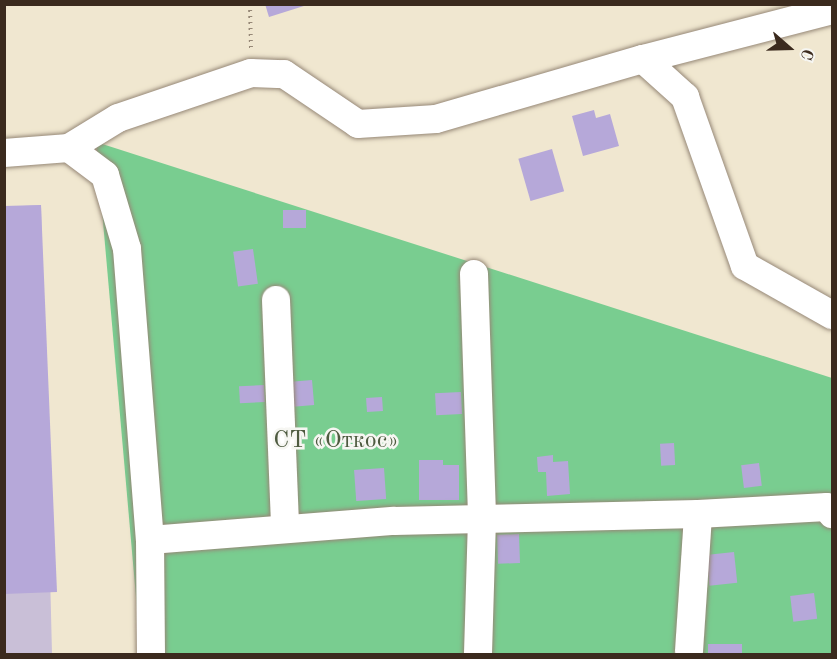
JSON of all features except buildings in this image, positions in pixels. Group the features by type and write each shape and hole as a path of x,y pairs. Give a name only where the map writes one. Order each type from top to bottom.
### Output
{"street":[{"path":"4,153 69,148 118,118 251,73 284,74 358,124 436,119 643,59 832,10"},
{"path":"643,59 685,97 745,266 832,315"},
{"path":"69,148 105,175 127,249 150,540 152,654"},
{"path":"474,274 482,519 477,654"},
{"path":"276,300 285,529"},
{"path":"150,540 394,521 831,509"},
{"path":"689,651 698,514"}],"path":[{"path":"250,4 251,73"}],"shaded area":[{"path":"41,205 52,654 5,654 5,207"}],"green space":[{"name":"СТ «Откос»","path":"96,142 832,378 832,654 141,654"}]}
